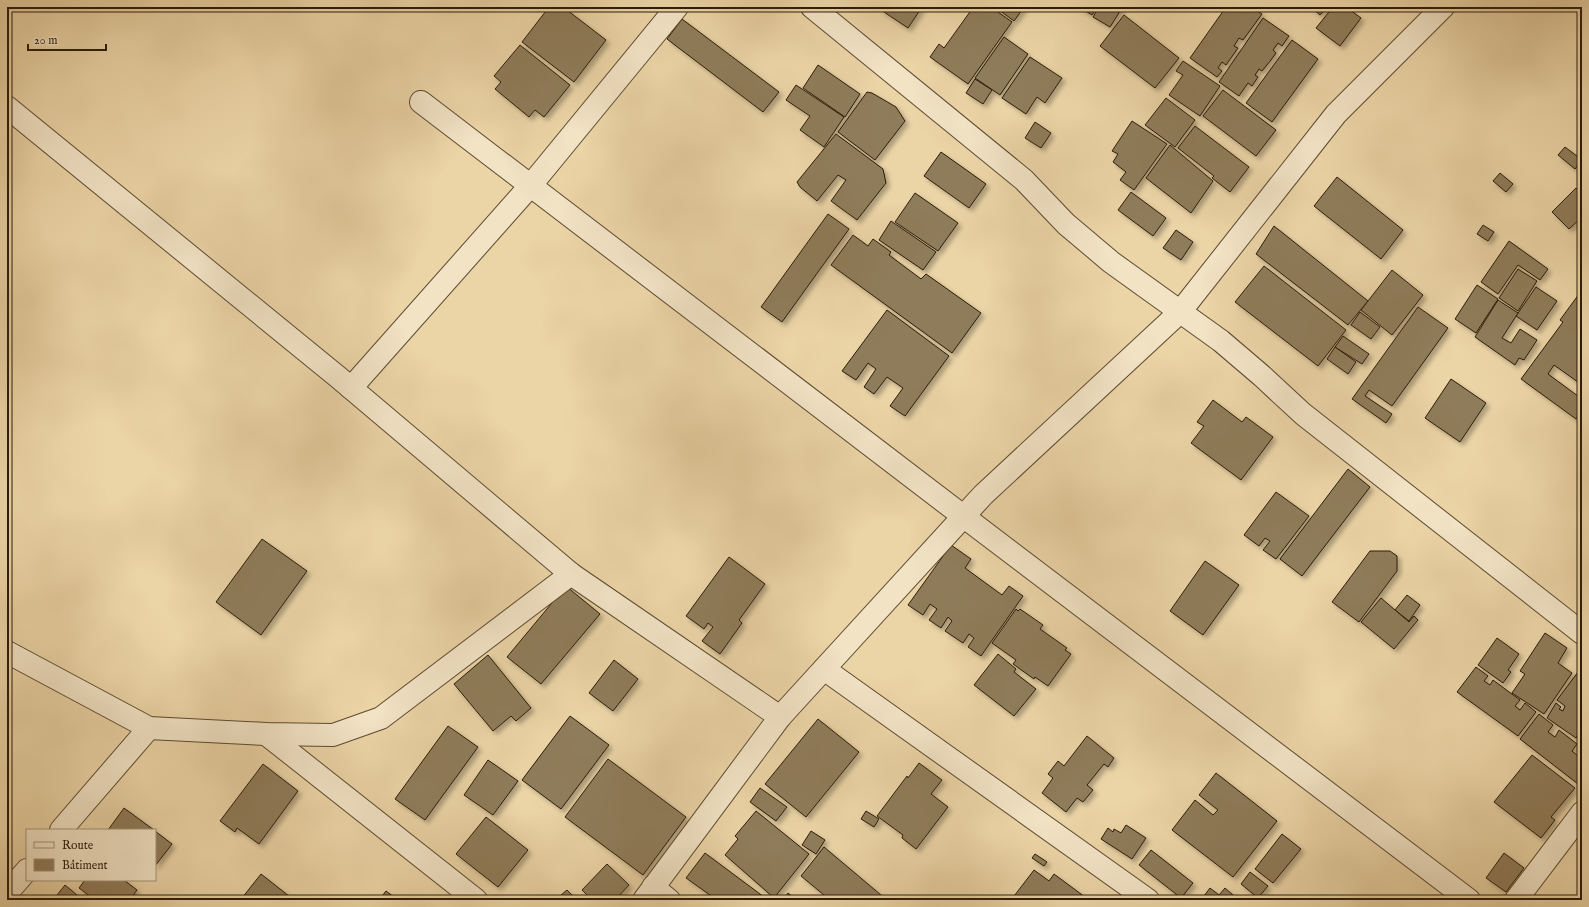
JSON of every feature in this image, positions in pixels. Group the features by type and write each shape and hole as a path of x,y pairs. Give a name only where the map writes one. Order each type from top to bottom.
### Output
{"street":[{"path":"351,388 532,185 677,7"},
{"path":"812,7 1024,180 1066,224 1111,262 1221,341 1303,414 1582,634"},
{"path":"655,896 780,717 983,495 1180,312 1336,114 1443,7"},
{"path":"422,102 963,516 1469,900"},
{"path":"7,107 351,388 571,574 780,717"},
{"path":"7,652 149,728 266,734 333,735 381,718 571,574"},
{"path":"824,669 1148,900"},
{"path":"62,829 149,728"},
{"path":"266,734 476,900"},
{"path":"1516,900 1582,813"},
{"path":"7,893 26,871"}],"building":[{"path":"549,7 563,7 606,40 574,82 522,42"},
{"path":"884,7 922,7 908,28 881,10"},
{"path":"968,7 991,7 1012,22 968,84 930,57 939,44 944,48 972,9"},
{"path":"995,7 1024,7 1014,21"},
{"path":"1079,7 1097,7 1092,15"},
{"path":"1099,7 1122,8 1110,27 1093,17"},
{"path":"1226,7 1251,7 1262,14 1243,40 1239,38 1234,46 1238,48 1226,65 1222,62 1218,68 1222,71 1217,77 1190,58"},
{"path":"1311,7 1327,7 1320,15"},
{"path":"1333,7 1346,7 1361,18 1340,46 1316,28"},
{"path":"1124,15 1179,58 1155,88 1100,46"},
{"path":"1263,18 1289,36 1282,46 1278,43 1273,50 1276,53 1262,71 1259,69 1255,75 1258,77 1252,86 1248,83 1239,96 1219,82"},
{"path":"682,19 779,92 763,112 667,39"},
{"path":"1004,37 1028,54 1000,95 975,78"},
{"path":"1292,40 1318,59 1272,122 1246,103"},
{"path":"520,45 570,85 544,117 535,110 529,117 495,89 501,82 494,76"},
{"path":"1030,57 1062,78 1045,103 1037,97 1026,114 1002,98"},
{"path":"1183,61 1220,86 1200,116 1169,95 1183,75 1176,71"},
{"path":"818,65 860,94 845,117 803,88"},
{"path":"975,79 992,90 983,104 966,93"},
{"path":"796,85 844,117 824,147 800,130 810,116 786,100"},
{"path":"1223,90 1276,130 1256,156 1203,116"},
{"path":"867,92 872,93 896,107 905,121 875,160 838,132"},
{"path":"1166,98 1195,120 1175,147 1145,125"},
{"path":"1132,121 1167,144 1134,190 1120,180 1126,172 1113,162 1118,154 1112,151"},
{"path":"1035,122 1051,133 1041,148 1025,138"},
{"path":"1195,126 1249,167 1230,192 1212,178 1214,176 1178,148"},
{"path":"836,134 883,169 886,183 857,220 831,201 846,180 838,175 817,201 800,187 797,182"},
{"path":"1170,145 1213,181 1191,213 1146,178"},
{"path":"1565,147 1582,160 1575,169 1558,155"},
{"path":"941,152 986,184 969,208 924,176"},
{"path":"1500,173 1513,184 1506,192 1493,181"},
{"path":"1337,177 1403,230 1381,259 1314,206"},
{"path":"1576,188 1582,194 1582,217 1569,229 1552,212"},
{"path":"1131,192 1166,218 1153,236 1118,210"},
{"path":"915,193 958,223 938,251 895,222"},
{"path":"828,214 849,229 782,322 761,307"},
{"path":"891,221 936,252 923,270 879,240"},
{"path":"1483,225 1494,232 1488,241 1477,234"},
{"path":"1274,226 1368,301 1348,325 1256,254"},
{"path":"1176,230 1193,242 1181,260 1163,248"},
{"path":"853,235 868,246 873,239 891,252 889,255 921,279 926,274 981,313 952,353 831,265"},
{"path":"1509,241 1548,269 1540,280 1518,265 1498,294 1481,282"},
{"path":"1264,266 1346,330 1318,366 1235,302"},
{"path":"1518,269 1537,281 1518,311 1499,298"},
{"path":"1392,270 1423,295 1392,335 1361,310"},
{"path":"1477,285 1498,299 1476,333 1455,319"},
{"path":"1536,287 1557,301 1537,330 1516,316"},
{"path":"1582,290 1582,385 1554,365 1548,374 1582,399 1582,410 1576,419 1521,379 1563,322 1560,320"},
{"path":"1498,300 1518,313 1502,338 1511,343 1520,329 1537,340 1524,360 1519,358 1515,365 1475,337"},
{"path":"1418,307 1448,328 1392,406 1369,390 1365,396 1392,414 1386,423 1352,399"},
{"path":"887,310 949,356 905,416 890,406 903,388 887,377 874,394 864,387 876,369 868,363 856,380 842,371"},
{"path":"1360,312 1380,327 1371,339 1351,325"},
{"path":"1343,336 1369,354 1362,364 1335,347"},
{"path":"1335,347 1356,362 1348,374 1327,359"},
{"path":"1451,379 1486,403 1460,442 1425,418"},
{"path":"1213,400 1242,422 1246,417 1273,437 1241,480 1191,443 1204,426 1197,422"},
{"path":"1348,469 1370,487 1302,576 1280,559"},
{"path":"1276,492 1309,516 1276,559 1263,550 1270,541 1265,538 1259,546 1244,535"},
{"path":"262,539 307,571 261,635 216,602"},
{"path":"951,545 971,559 965,568 1002,595 1009,586 1023,596 981,656 968,647 974,638 969,634 963,643 945,631 952,621 948,617 941,628 929,620 937,609 930,604 923,615 908,605"},
{"path":"1370,551 1390,551 1397,556 1397,571 1359,622 1332,602"},
{"path":"729,557 765,584 739,620 742,623 720,654 702,641 713,627 708,623 704,629 686,616"},
{"path":"1205,561 1239,585 1203,635 1170,611"},
{"path":"566,586 600,614 541,684 507,657"},
{"path":"1407,595 1420,605 1409,621 1395,610"},
{"path":"1381,598 1409,622 1414,616 1418,620 1394,649 1361,622"},
{"path":"1016,609 1018,611 1020,609 1043,625 1040,629 1067,648 1065,650 1071,654 1048,686 1035,677 1034,679 1013,664 1016,660 992,643"},
{"path":"1545,633 1567,648 1558,663 1572,673 1544,714 1512,693 1525,674 1520,671"},
{"path":"1497,638 1519,654 1508,670 1511,672 1503,683 1478,665"},
{"path":"998,654 1016,669 1014,672 1036,689 1014,716 974,685"},
{"path":"488,655 531,708 516,721 511,716 493,731 454,684"},
{"path":"614,660 638,679 613,711 589,693"},
{"path":"1476,667 1488,676 1484,681 1490,685 1493,680 1520,700 1515,706 1520,710 1525,703 1536,712 1518,736 1457,692"},
{"path":"1578,672 1582,674 1582,732 1580,731 1576,738 1547,718 1556,703 1561,707 1559,709 1563,711 1565,706 1557,700"},
{"path":"1539,714 1553,725 1548,732 1555,737 1559,730 1577,744 1572,751 1578,756 1582,751 1582,780 1578,784 1520,739"},
{"path":"570,716 609,745 561,809 522,780"},
{"path":"818,719 859,752 806,817 765,784"},
{"path":"448,726 478,747 425,820 395,799"},
{"path":"1087,736 1114,758 1108,767 1104,764 1087,785 1093,790 1083,802 1077,798 1066,812 1042,793 1053,778 1048,774 1058,761 1064,766"},
{"path":"1532,755 1575,788 1551,817 1555,820 1541,838 1494,802"},
{"path":"608,759 686,817 643,875 565,817"},
{"path":"488,760 518,781 493,815 464,795"},
{"path":"919,763 942,780 931,794 948,807 916,849 902,838 903,835 877,816 907,776 908,778"},
{"path":"263,764 298,791 259,844 237,828 235,832 220,821"},
{"path":"1216,773 1277,821 1233,877 1172,830 1195,800 1213,815 1218,810 1199,795"},
{"path":"760,788 787,807 776,821 750,802"},
{"path":"124,808 153,829 109,829"},
{"path":"756,811 809,854 774,898 725,855 738,839 735,836"},
{"path":"866,811 879,819 874,827 861,819"},
{"path":"486,817 528,850 498,887 456,854"},
{"path":"1126,825 1146,838 1132,859 1101,839 1108,828 1113,832 1114,829 1121,833"},
{"path":"811,831 825,840 816,854 802,845"},
{"path":"156,832 172,844 156,865"},
{"path":"1282,834 1301,849 1273,883 1255,869"},
{"path":"824,847 881,895 877,900 830,900 801,876"},
{"path":"1151,850 1193,883 1181,898 1139,865"},
{"path":"705,853 768,900 717,900 686,878"},
{"path":"1504,853 1524,868 1506,892 1486,878"},
{"path":"1035,854 1047,862 1044,866 1032,858"},
{"path":"607,864 629,885 615,900 592,900 582,890"},
{"path":"1034,870 1049,881 1054,874 1089,900 1011,900"},
{"path":"1250,872 1268,886 1258,898 1241,884"},
{"path":"261,874 294,900 245,900 242,898"},
{"path":"84,881 125,881 137,890 130,900 95,900 79,888"},
{"path":"65,885 83,900 53,900"},
{"path":"1210,888 1219,895 1225,888 1233,895 1230,899 1231,900 1201,900"},
{"path":"567,890 577,900 555,900"},
{"path":"386,891 398,900 379,900"},
{"path":"788,893 797,900 783,900"}]}
